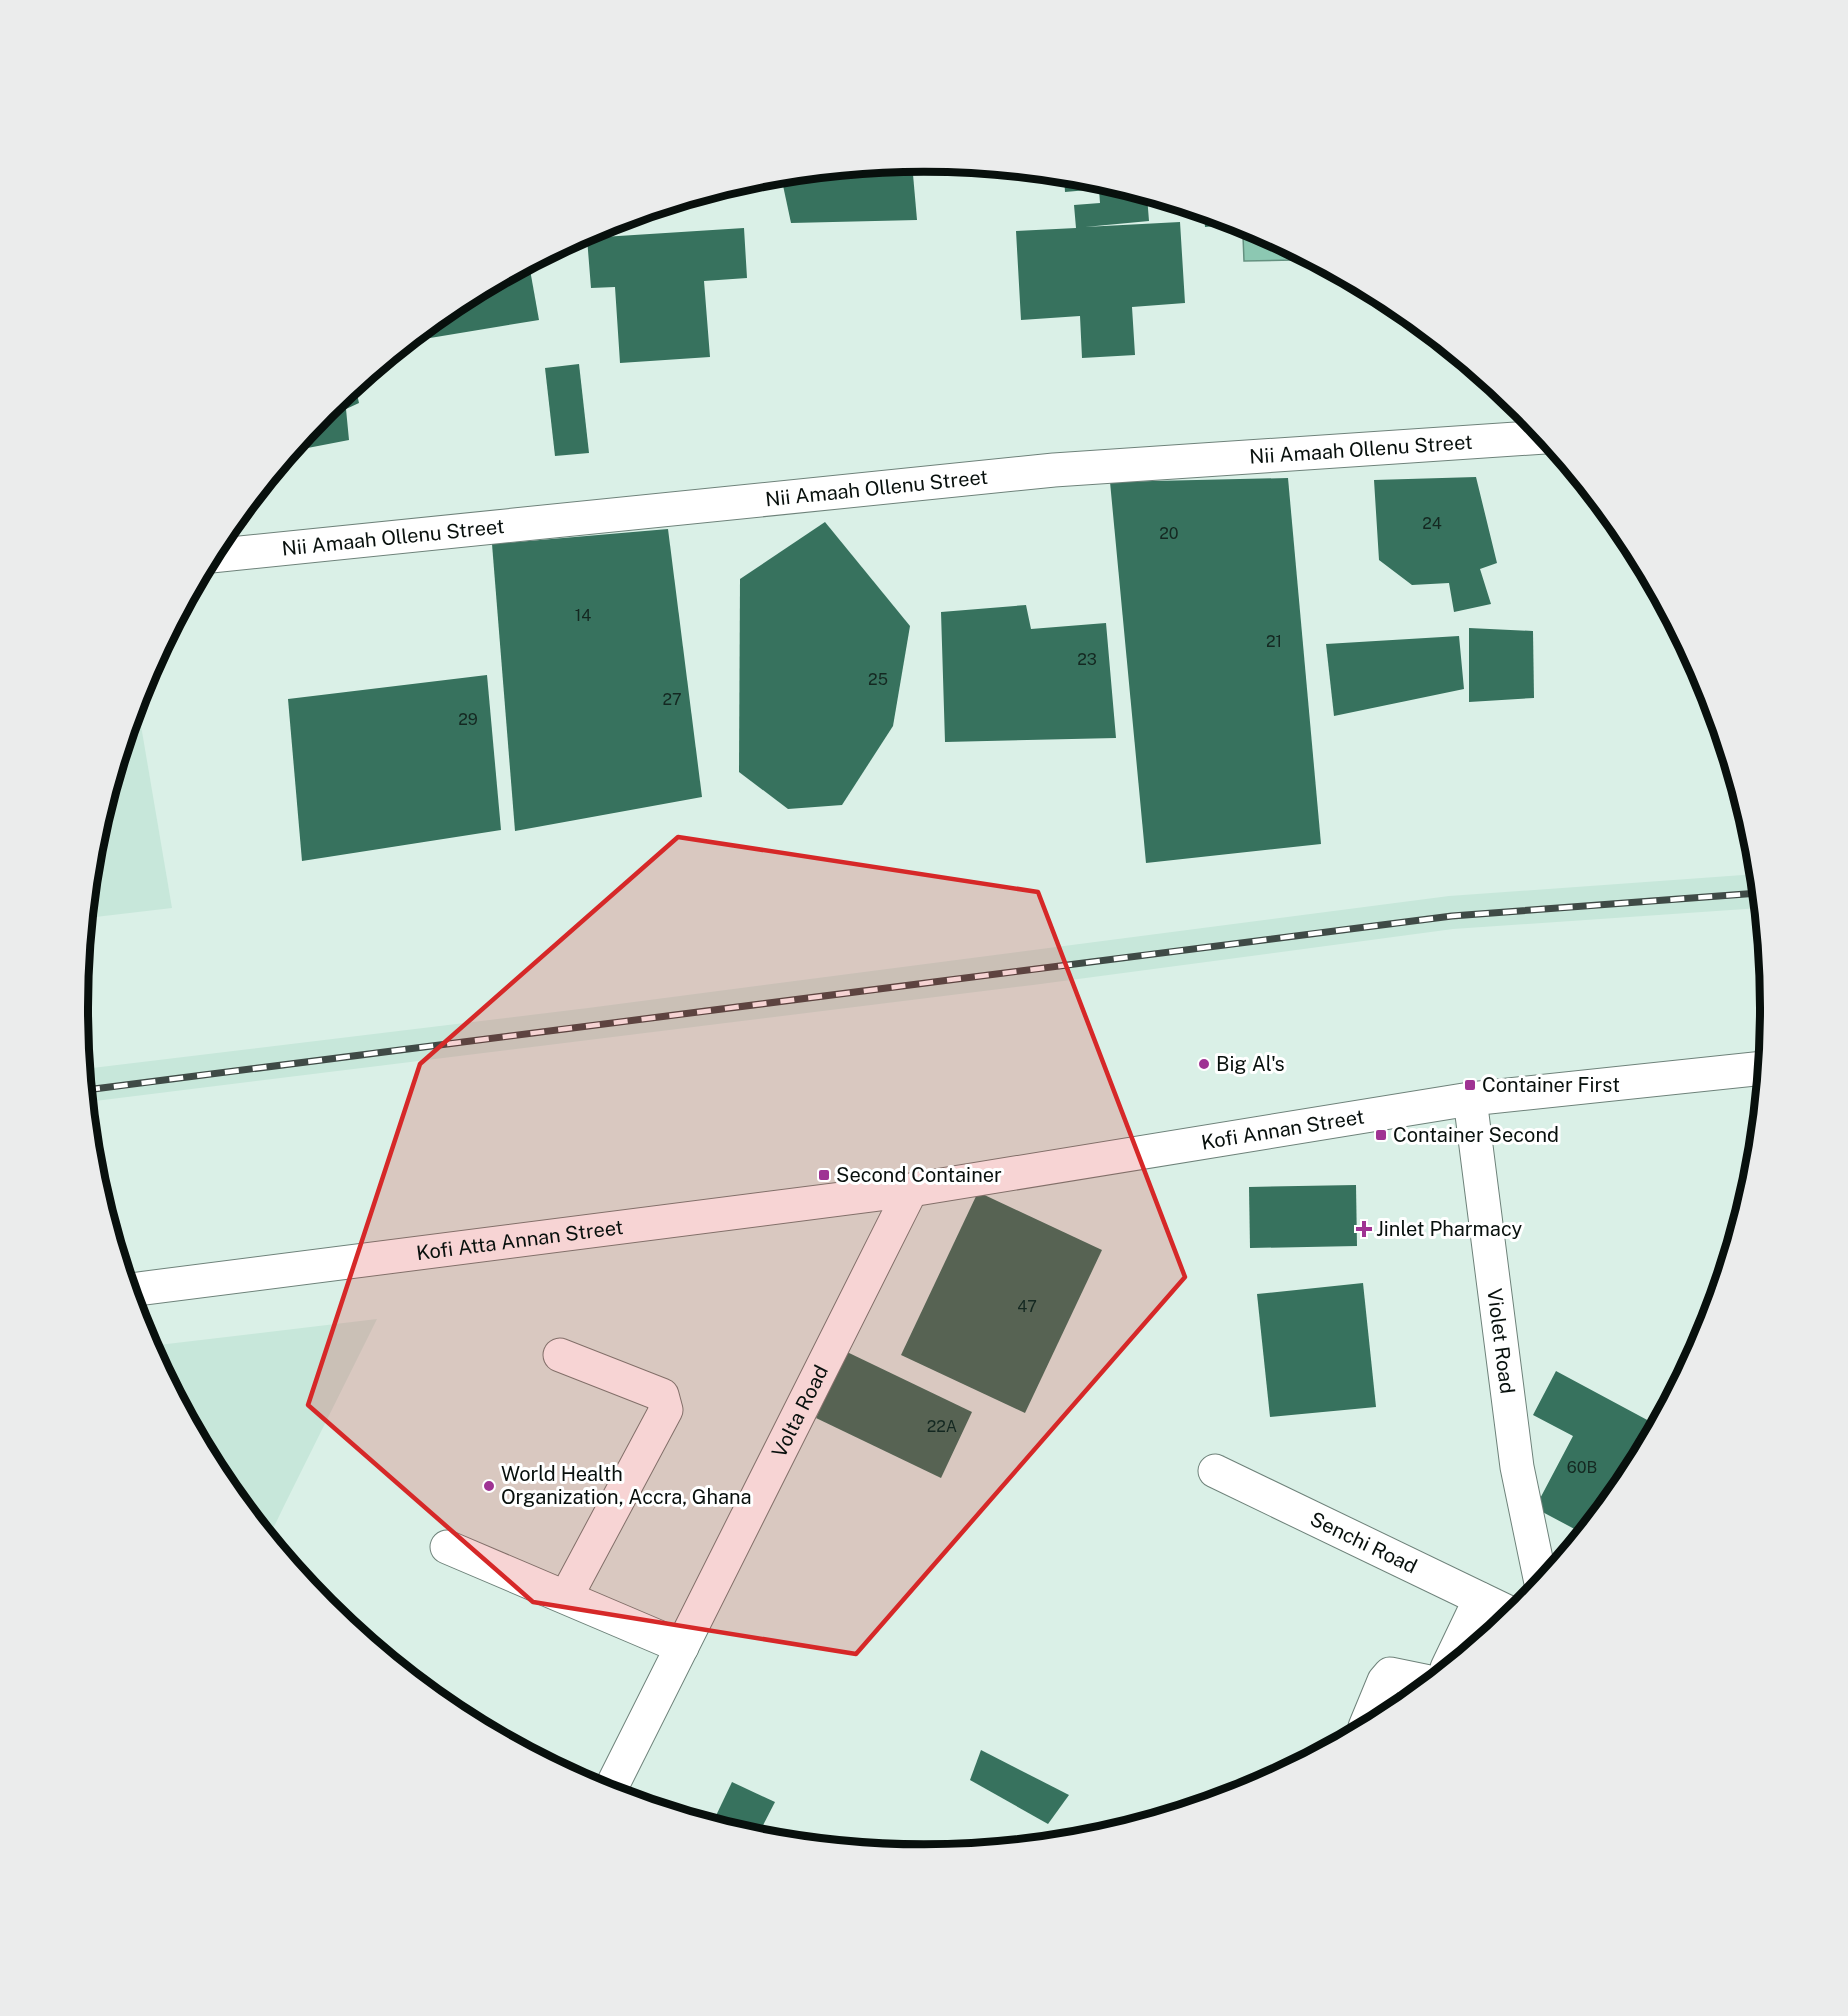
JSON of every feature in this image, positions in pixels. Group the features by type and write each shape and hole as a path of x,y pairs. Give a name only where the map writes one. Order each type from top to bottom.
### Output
{"street":[{"name":"Nii Amaah Ollenu Street","path":"222,555 1054,471 1534,438"},
{"name":"Kofi Annan Street","path":"911,1190 1470,1100 1757,1069"},
{"name":"Violet Road","path":"1470,1100 1516,1467 1539,1573"},
{"name":"Kofi Atta Annan Street","path":"137,1289 911,1190"},
{"name":"Volta Road","path":"613,1783 911,1190"},
{"path":"560,1355 662,1395 666,1410 566,1597"},
{"name":"Senchi Road","path":"1215,1471 1503,1610"},
{"path":"447,1546 682,1647"},
{"path":"1454,1654 1480,1599"},
{"path":"1370,1714 1384,1681 1390,1674 1420,1680"}],"highlighted area":[{"path":"678,837 1038,892 1185,1277 856,1654 533,1602 308,1405 420,1064"}],"shaded area":[{"path":"1243,236 1293,260 1244,261"},
{"path":"140,720 172,908 94,917 105,845 117,792"},
{"path":"1748,875 1753,908 1453,929 1033,985 94,1101 91,1068 588,1008 1449,896"},
{"path":"377,1319 272,1530 229,1472 200,1426 160,1345"}],"building":[{"path":"913,172 917,220 791,223 783,185 869,174"},
{"path":"1065,185 1090,190 1065,192"},
{"path":"1099,192 1148,203 1149,221 1085,227 1180,222 1185,303 1132,307 1135,355 1082,358 1080,316 1021,320 1016,231 1076,228 1074,205 1100,203"},
{"path":"1205,221 1217,226 1205,227"},
{"path":"744,228 747,278 704,281 710,357 620,363 615,287 591,288 587,244 602,237"},
{"path":"530,271 539,320 430,338 429,335 460,313"},
{"path":"579,364 589,453 555,456 545,368"},
{"path":"357,395 359,403 346,409 349,440 304,449"},
{"path":"1476,477 1497,563 1480,569 1491,604 1454,612 1449,583 1412,585 1379,560 1374,480"},
{"path":"1288,478 1321,844 1146,863 1110,482"},
{"path":"825,522 910,626 893,726 842,805 788,809 739,772 740,579"},
{"path":"668,529 702,797 515,831 492,544"},
{"path":"1026,605 1031,629 1106,623 1116,738 945,742 941,612"},
{"path":"1469,628 1533,631 1534,698 1469,702"},
{"path":"1459,636 1464,689 1334,716 1326,644"},
{"path":"487,675 501,830 302,861 288,699"},
{"path":"1356,1185 1357,1246 1250,1248 1249,1187"},
{"path":"978,1192 1102,1250 1025,1413 901,1355"},
{"path":"1363,1283 1376,1407 1270,1417 1257,1294"},
{"path":"847,1352 972,1412 941,1478 816,1418"},
{"path":"1556,1371 1650,1422 1619,1472 1576,1530 1535,1508 1573,1436 1533,1415"},
{"path":"981,1750 1069,1795 1048,1824 970,1780"},
{"path":"732,1782 775,1802 762,1827 715,1817"}],"railway":[{"path":"93,1089 1452,916 1751,894"}],"place":[{"name":"Big Al's","path":"1204,1064"},
{"name":"Container First","path":"1470,1085"},
{"name":"Container Second","path":"1381,1135"},
{"name":"Second Container","path":"824,1175"},
{"name":"Jinlet Pharmacy","path":"1364,1229"},
{"name":"World Health Organization, Accra, Ghana","path":"489,1486"}]}
